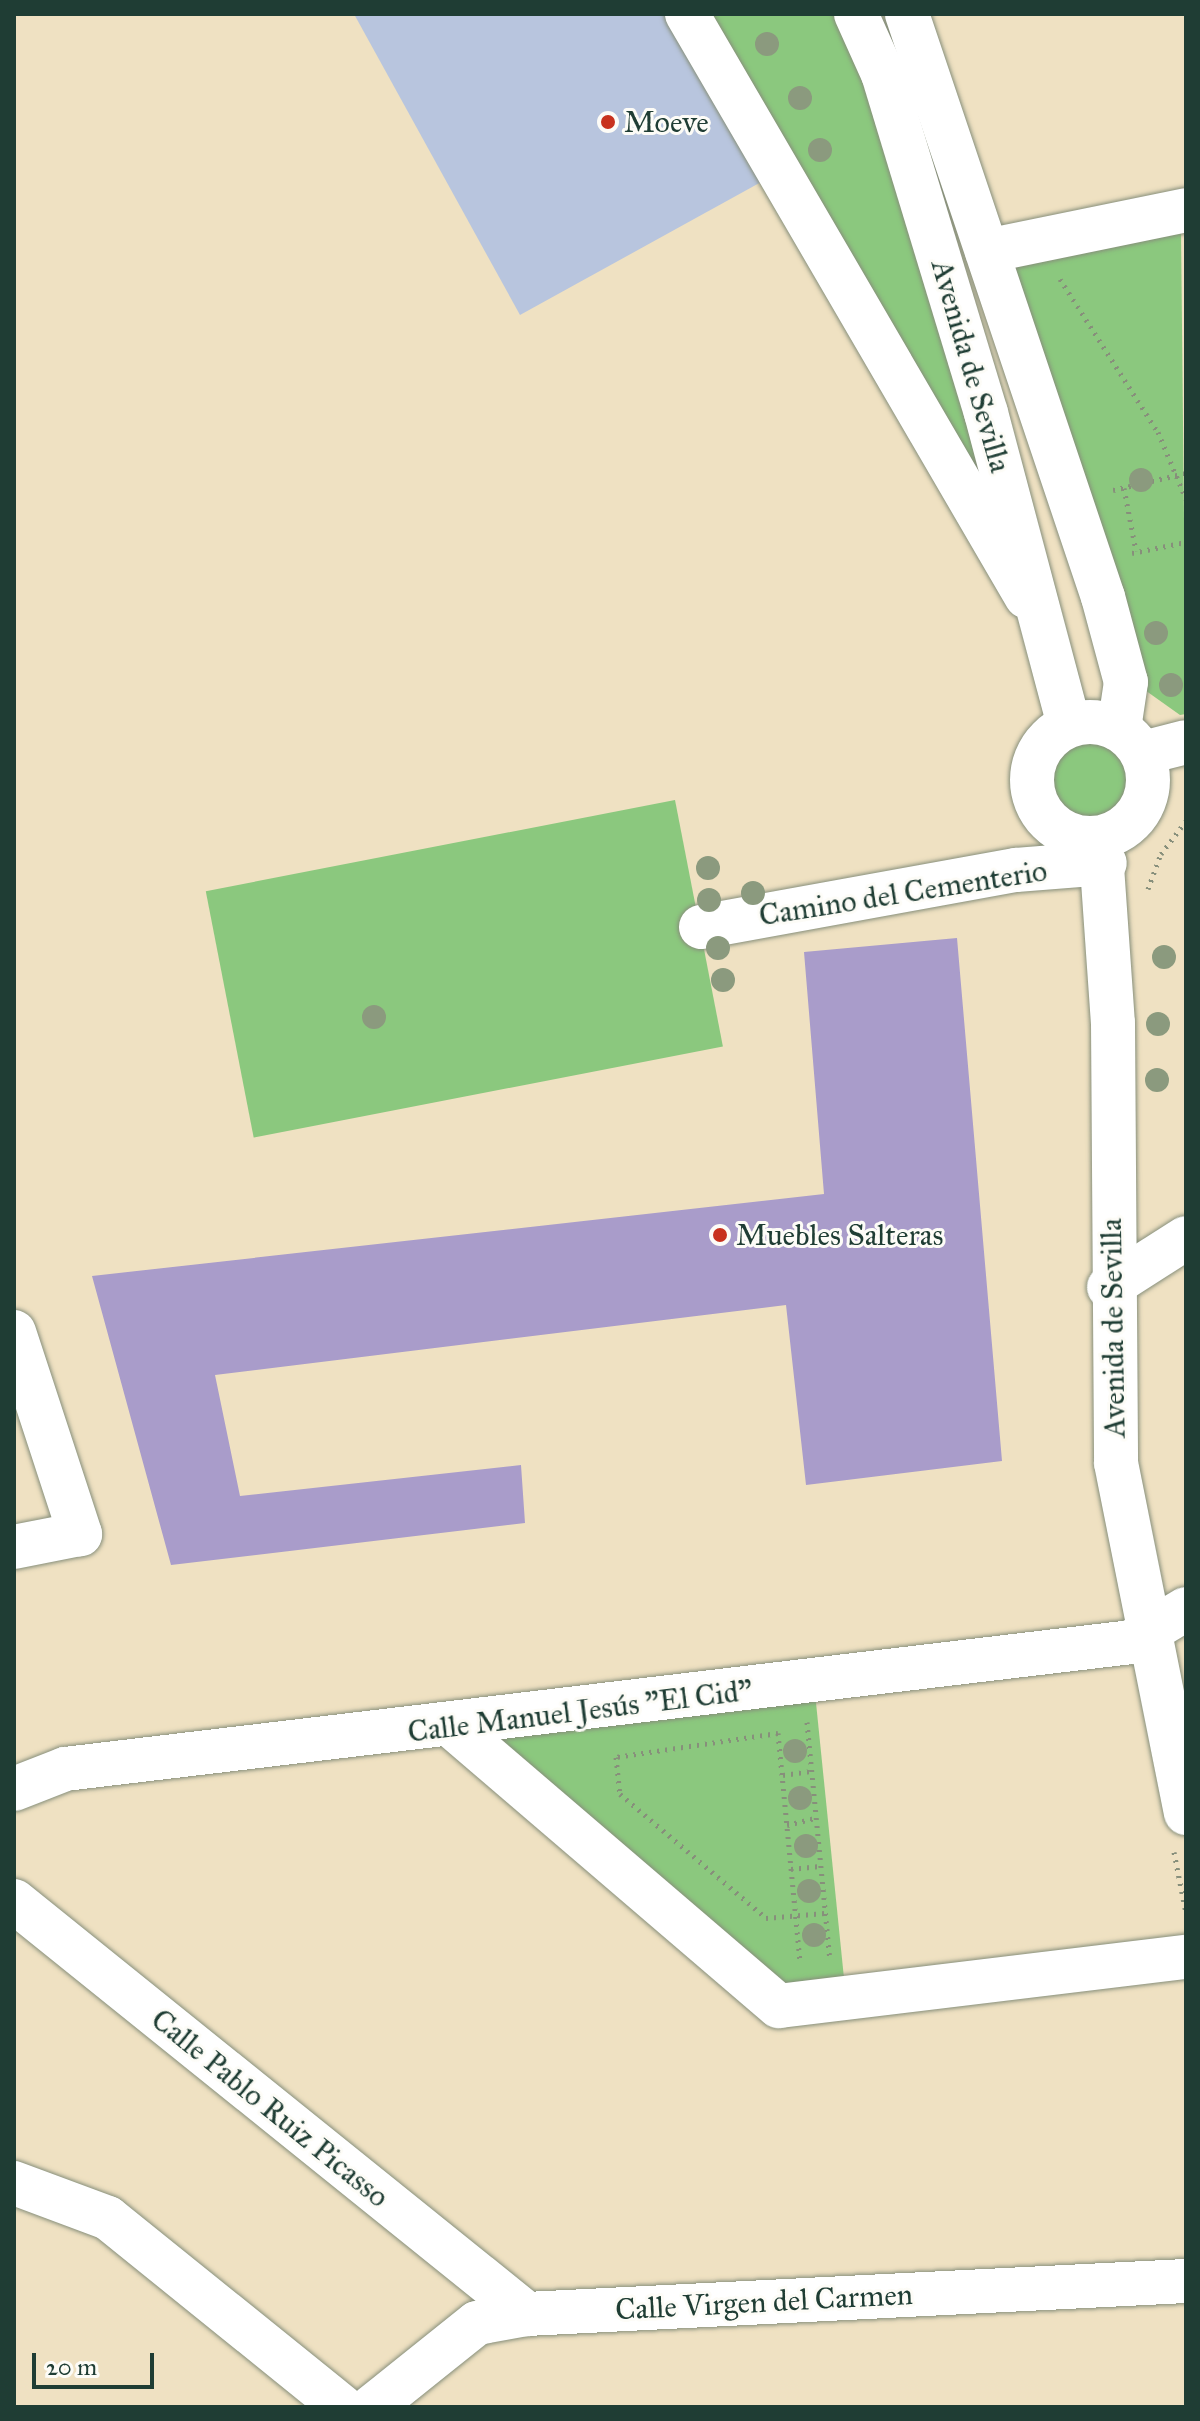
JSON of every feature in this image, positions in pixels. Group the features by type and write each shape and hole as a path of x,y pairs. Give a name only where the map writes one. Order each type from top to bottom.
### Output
{"street":[{"name":"Avenida de Sevilla","path":"856,14 888,88 1048,636 1069,725"},
{"path":"907,14 1103,597 1126,682 1131,741 1148,770 1143,806 1102,850 1052,824 1034,795 1042,746 1069,725 1131,741 1186,742"},
{"path":"690,16 938,433 1048,636"},
{"path":"987,251 1186,210"},
{"name":"Avenida de Sevilla","path":"1102,850 1113,1023 1109,1287 1116,1463 1186,1813"},
{"name":"Camino del Cementerio","path":"701,927 1016,870 1102,850"},
{"path":"1109,1287 1186,1238"},
{"path":"14,1332 80,1534 14,1547"},
{"name":"Calle Manuel Jesús \"El Cid\"","path":"14,1789 65,1769 453,1727 1131,1642 1186,1609"},
{"path":"453,1727 779,2006 1186,1957"},
{"name":"Calle Pablo Ruiz Picasso","path":"14,1901 527,2314"},
{"path":"14,2183 108,2218 318,2401"},
{"name":"Calle Virgen del Carmen","path":"372,2407 477,2323 527,2314 1186,2281"}],"path":[{"path":"1056,271 1183,474 1186,499"},
{"path":"1095,493 1183,474"},
{"path":"1124,488 1136,551"},
{"path":"1124,555 1186,542"},
{"path":"788,1686 778,1733 791,1869 796,1918 819,2001"},
{"path":"788,1686 811,1771 816,1818 825,1913 819,2001"},
{"path":"778,1733 616,1757 620,1794 766,1918 796,1918 825,1913"},
{"path":"783,1775 811,1771"},
{"path":"787,1825 816,1818"},
{"path":"791,1869 820,1866"}],"shaded area":[{"path":"354,14 674,14 763,181 520,315"}],"green space":[{"path":"687,14 856,14 1048,636"},
{"path":"1181,229 1186,714 1180,715 1142,688 1007,266"},
{"path":"1082,735 1100,735 1116,742 1129,755 1136,771 1136,789 1129,805 1116,818 1100,825 1082,825 1066,818 1053,805 1046,789 1046,771 1053,755 1066,742"},
{"path":"675,800 723,1046 254,1138 206,891"},
{"path":"814,1683 846,1998 779,2006 453,1727"}],"building":[{"name":"Muebles Salteras","path":"957,938 1002,1461 806,1485 786,1305 215,1375 240,1496 521,1465 525,1523 171,1565 92,1276 824,1194 804,952"}],"place":[{"name":"Moeve","path":"608,122"},
{"name":"Muebles Salteras","path":"720,1235"}]}
